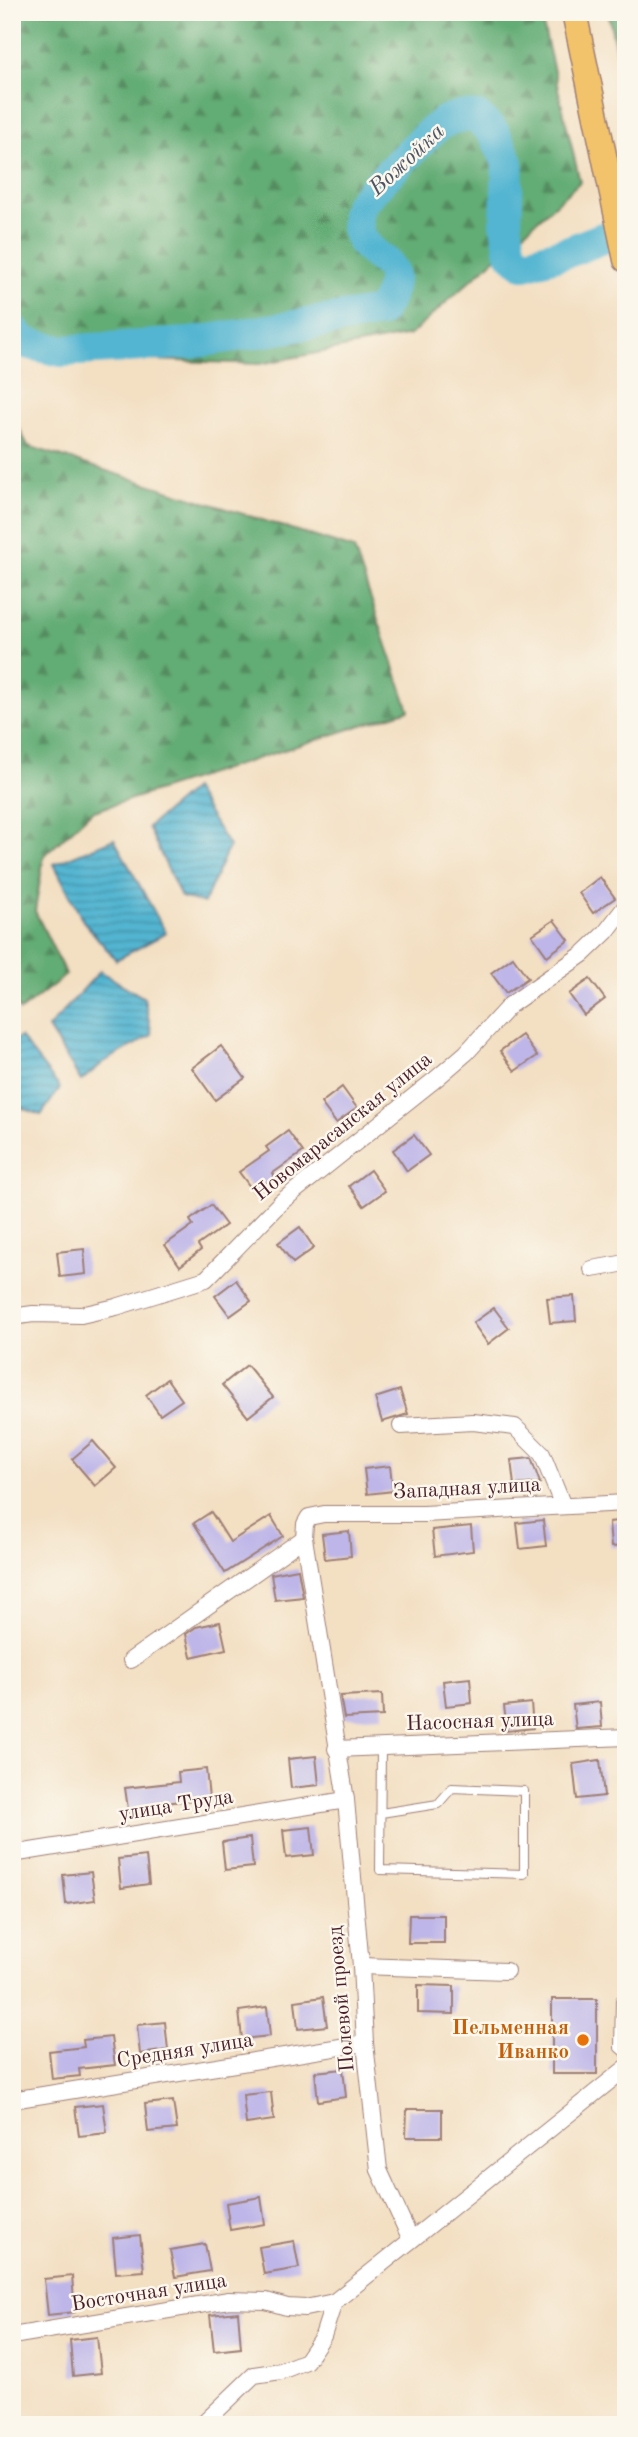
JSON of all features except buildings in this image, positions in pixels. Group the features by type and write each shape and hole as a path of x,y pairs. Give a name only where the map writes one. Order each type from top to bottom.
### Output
{"main road":[{"path":"574,12 626,260"}],"street":[{"name":"Новомарасанская улица","path":"12,1317 33,1314 81,1315 206,1279 281,1202 437,1078 466,1053 510,1005 583,954 606,932 626,906"},
{"path":"592,1269 626,1264"},
{"path":"401,1426 473,1422 515,1427 542,1454 563,1506"},
{"name":"Западная улица","path":"303,1538 309,1517 324,1514 424,1514 626,1503"},
{"path":"131,1660 303,1538"},
{"name":"Полевой проезд","path":"303,1538 346,1800 365,2043 379,2170 411,2240"},
{"name":"Насосная улица","path":"336,1749 626,1737"},
{"name":"улица Труда","path":"12,1854 346,1800"},
{"path":"361,1966 506,1971"},
{"name":"Средняя улица","path":"12,2101 365,2043"},
{"path":"202,2425 254,2375 281,2371 306,2361 323,2336 334,2302 626,2068"},
{"name":"Восточная улица","path":"12,2336 229,2300 266,2301 304,2308 334,2302"}],"lane":[{"path":"381,1747 380,1870 524,1874 524,1791 452,1788 438,1804 381,1813"},
{"path":"620,2000 619,2048 626,2054"}],"green space":[{"path":"12,12 540,12 580,182 410,335 260,364 12,355"},
{"path":"608,12 626,12 626,99"},
{"path":"12,414 28,446 354,549 409,710 91,812 44,856 35,911 66,975 20,1011 12,998"}],"water":[{"path":"193,789 229,846 204,903 181,897 148,827"},
{"path":"114,839 166,933 116,960 83,921 54,864"},
{"path":"100,971 144,998 152,1035 104,1062 81,1081 48,1028"},
{"path":"20,1037 60,1088 41,1115 12,1104 12,1042"}],"waterway":[{"name":"Вожойка","path":"12,328 25,343 61,351 191,343 380,312 390,293 393,279 391,269 361,239 357,224 359,207 385,177 435,129 445,121 458,117 477,117 494,133 508,162 506,224 511,253 524,264 570,251 626,229"}],"place":[{"name":"Пельменная Иванко","path":"583,2040"}]}
